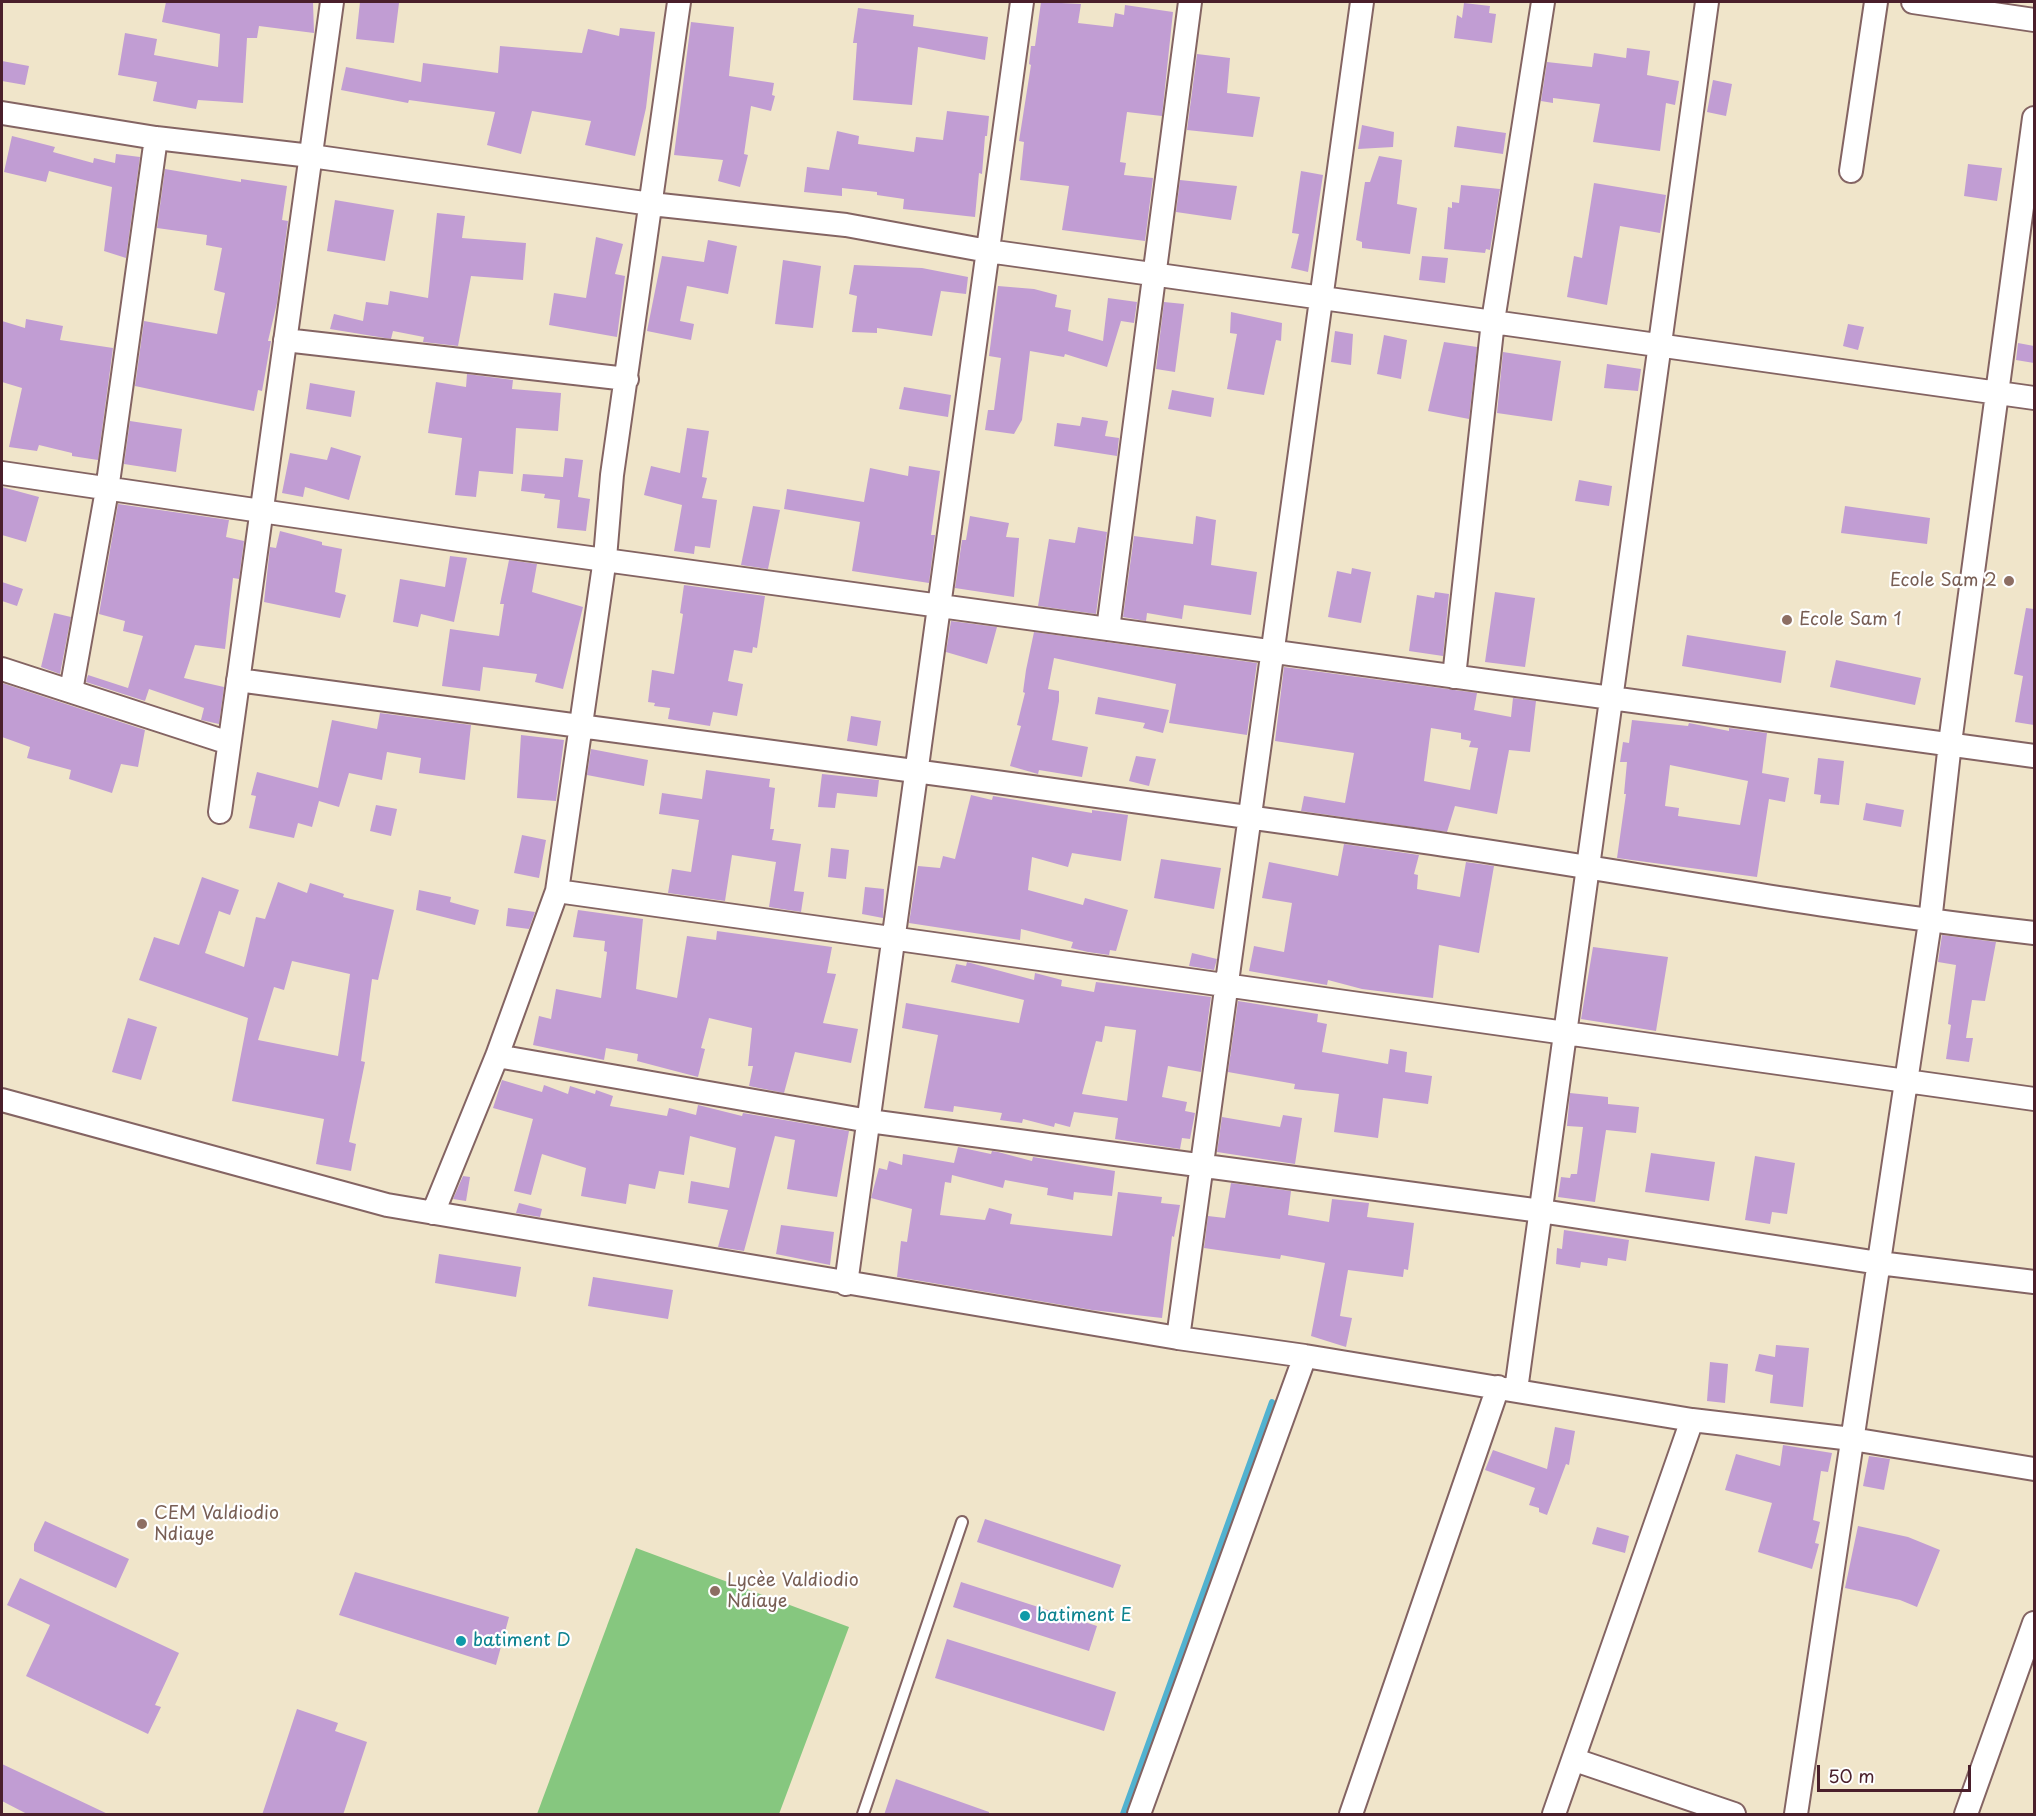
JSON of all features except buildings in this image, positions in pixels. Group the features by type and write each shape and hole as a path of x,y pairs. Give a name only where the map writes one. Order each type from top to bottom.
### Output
{"street":[{"path":"220,812 332,2"},
{"path":"433,1213 497,1056 557,891 605,558 612,475 679,2"},
{"path":"846,1284 1022,2"},
{"path":"1108,629 1190,2"},
{"path":"1178,1338 1203,1167 1270,653 1362,2"},
{"path":"1454,677 1493,321 1543,2"},
{"path":"1351,1815 1507,1388 1541,1211 1589,866 1609,698 1707,2"},
{"path":"1851,171 1876,2"},
{"path":"1913,2 2034,20"},
{"path":"2,113 156,138 311,156 651,204 846,225 987,251 2034,398"},
{"path":"1796,1815 1930,922 1950,743 2034,118"},
{"path":"71,691 107,490 156,138"},
{"path":"285,340 627,379"},
{"path":"2,473 107,490 605,558 939,607 2034,756"},
{"path":"2,669 230,743"},
{"path":"238,680 1250,817 1589,866 1930,922 2034,933"},
{"path":"557,891 2034,1099"},
{"path":"497,1056 869,1121 1541,1211 1879,1263 2034,1282"},
{"path":"2,1100 387,1205 1178,1338 1507,1388 1692,1420 1852,1439 2034,1469"},
{"path":"1139,1815 1305,1356"},
{"path":"1554,1815 1692,1420"},
{"path":"1966,1815 2034,1623"},
{"path":"1575,1760 1734,1815"}],"lane":[{"path":"863,1815 962,1522"}],"green space":[{"path":"636,1548 849,1627 779,1814 537,1814"}],"waterway":[{"path":"1123,1814 1272,1402"}],"place":[{"name":"Ecole Sam 2","path":"2009,581"},
{"name":"Ecole Sam 1","path":"1787,620"},
{"name":"CEM Valdiodio Ndiaye","path":"142,1524"},
{"name":"Lycèe Valdiodio Ndiaye","path":"715,1591"},
{"name":"batiment E","path":"1025,1616"},
{"name":"batiment D","path":"461,1641"}]}
